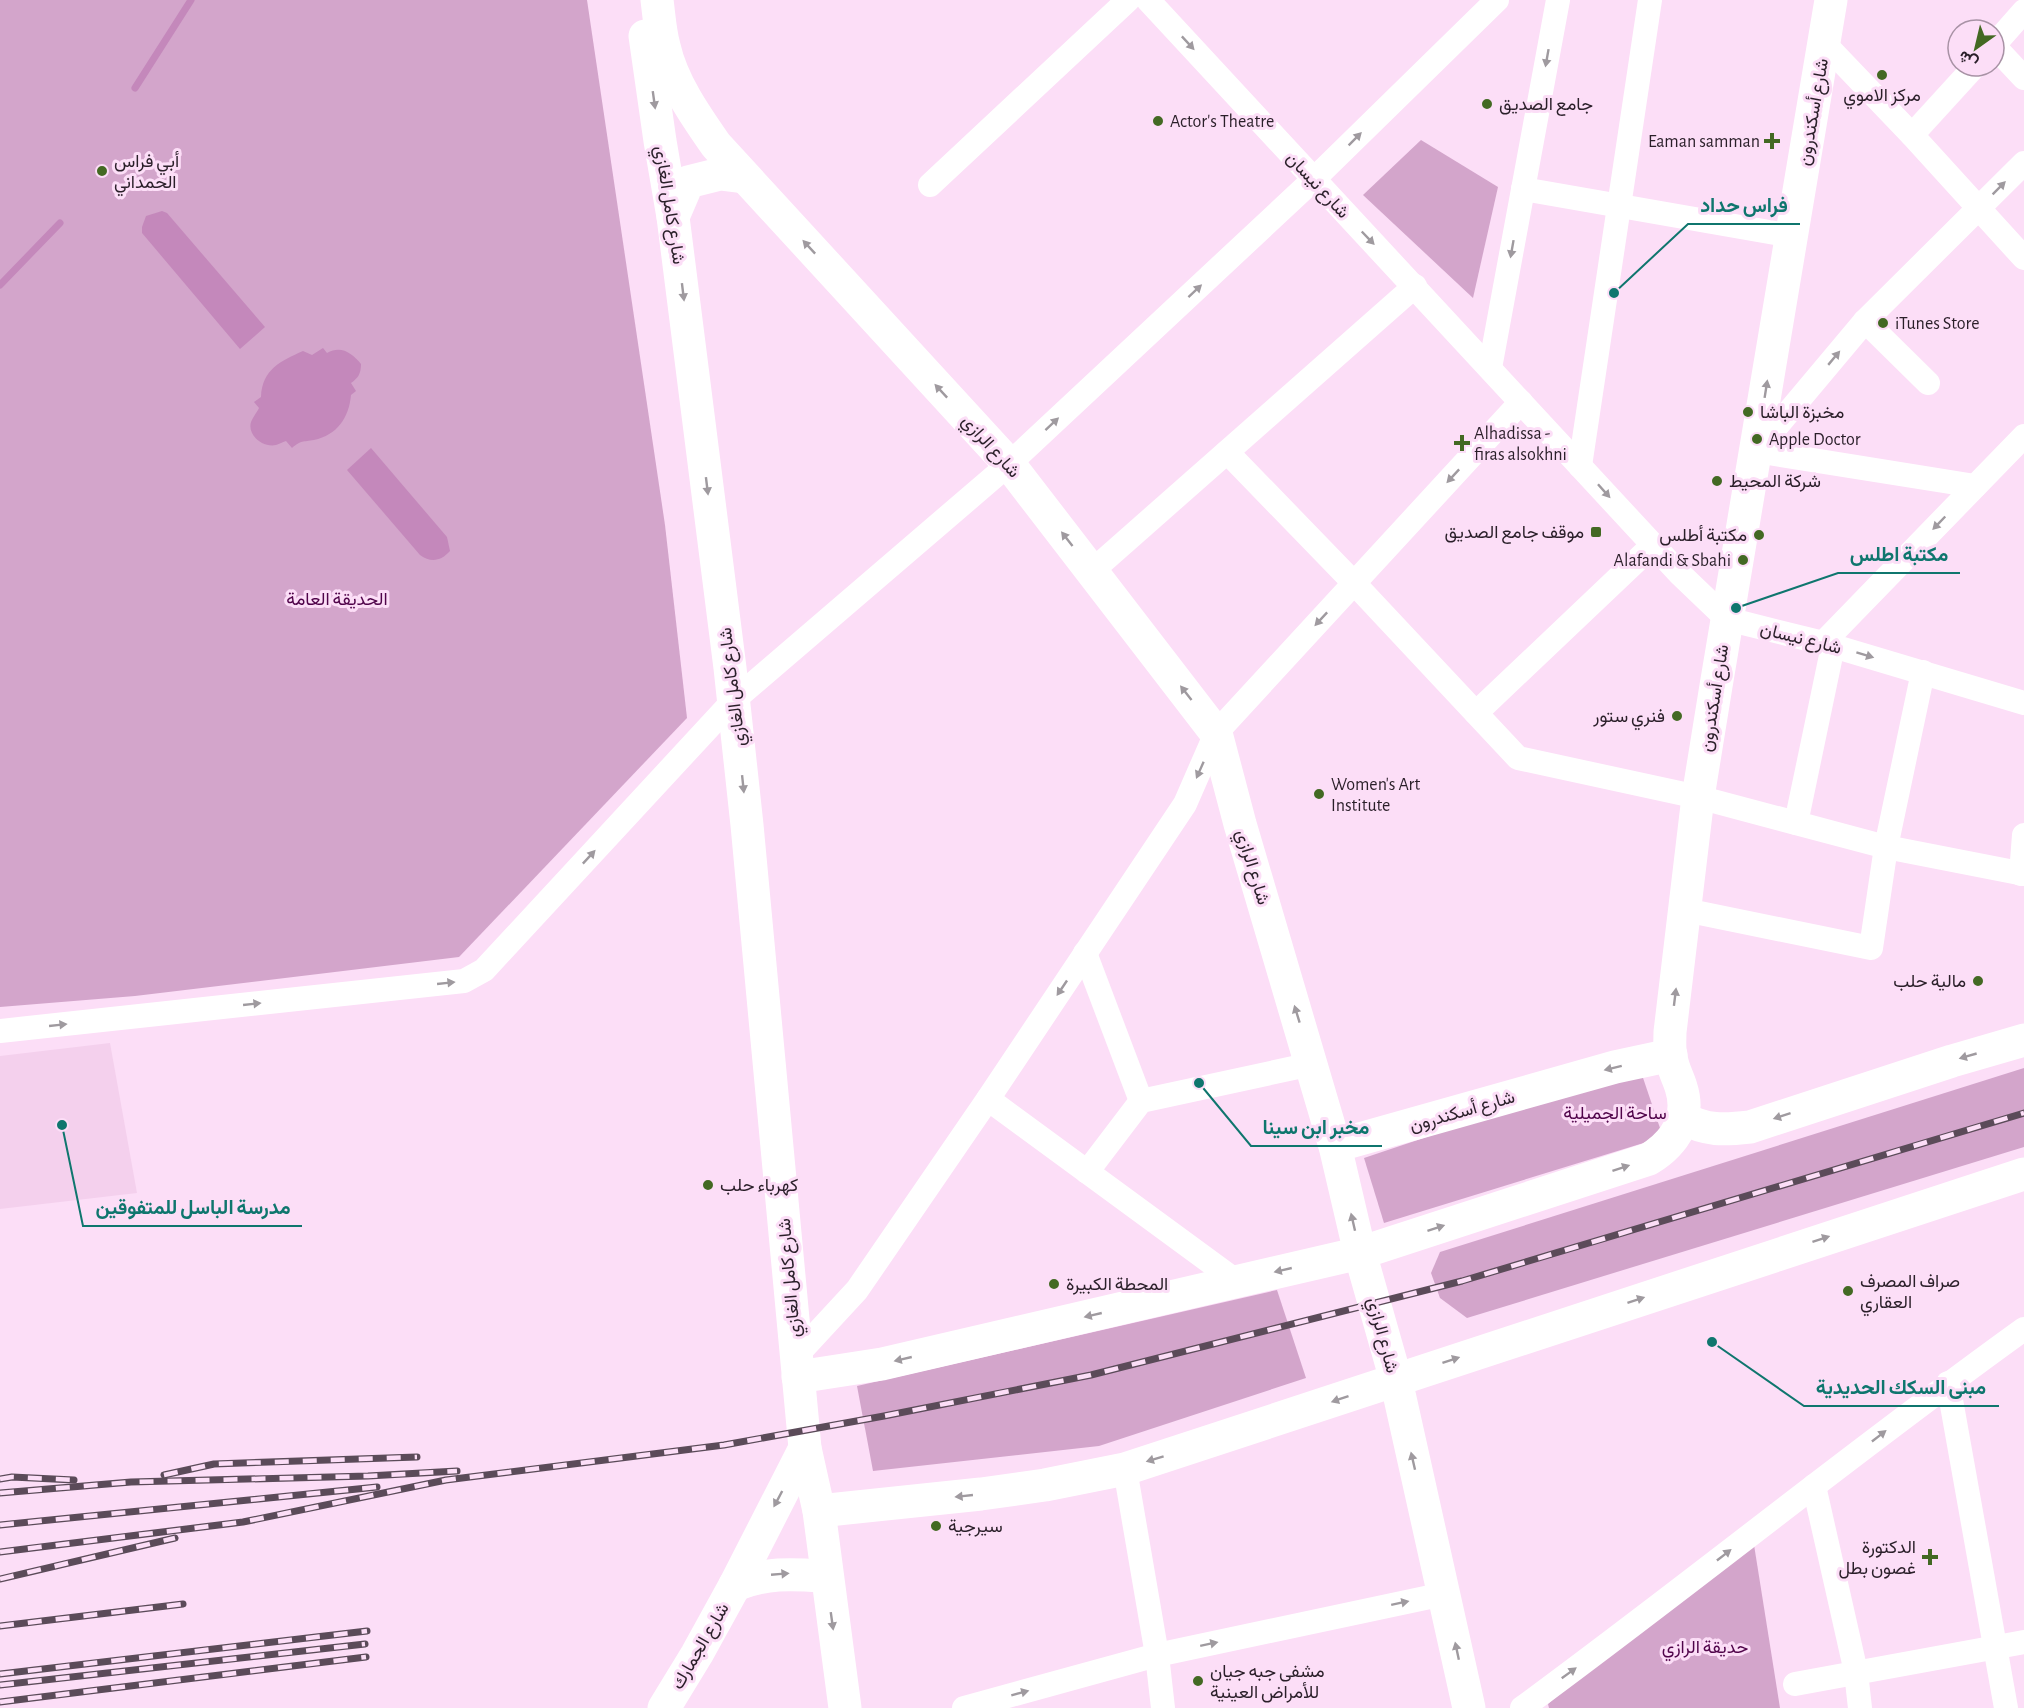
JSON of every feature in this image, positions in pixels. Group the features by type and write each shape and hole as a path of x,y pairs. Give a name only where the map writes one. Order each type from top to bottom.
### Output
{"main road":[{"name":"شارع كامل الغازي","path":"640,0 673,217 734,700 805,1448 819,1511 844,1708"},
{"path":"657,0 664,47 684,95 716,145 744,177"},
{"name":"شارع أسكندرون","path":"1335,1146 1615,1067 1671,1055 1670,1032 1698,797 1831,0"},
{"path":"673,217 688,182 720,174 744,177"},
{"name":"شارع الرازي","path":"744,177 1009,464 1216,733 1240,824 1335,1146 1360,1253 1396,1380 1469,1708"},
{"path":"1683,1118 1704,1128 1715,1130 1750,1126 2024,1040"},
{"path":"797,1366 882,1364 1360,1253 1649,1159 1667,1146 1680,1128 1683,1118 1682,1090 1671,1055"},
{"path":"819,1511 981,1494 1045,1485 1125,1468 2024,1174"},
{"name":"شارع الجمارك","path":"664,1708 735,1585 805,1448"},
{"path":"735,1585 755,1577 788,1573 826,1576"}],"street":[{"path":"930,185 1128,0"},
{"name":"شارع نيسان","path":"1148,0 1521,402"},
{"path":"0,1031 464,981 484,969 734,700 1009,464 1313,180 1497,0"},
{"path":"1490,368 1558,0"},
{"path":"1580,466 1650,0"},
{"path":"2006,31 2024,11"},
{"path":"1824,43 2024,258"},
{"path":"2006,58 2024,78"},
{"path":"1912,135 1964,78"},
{"path":"1756,451 1866,321 2024,163"},
{"path":"1523,189 1792,236"},
{"path":"1092,572 1415,286"},
{"path":"1866,321 1928,383"},
{"path":"797,1366 857,1290 1185,804 1216,733 1521,402 1653,545 1727,619"},
{"path":"1796,823 1828,644 2024,436"},
{"path":"1756,451 1975,486"},
{"path":"1227,452 1518,758 1698,797 1886,847 2022,874 2024,835"},
{"path":"1476,713 1653,545"},
{"name":"شارع نيسان","path":"1727,619 1828,644 2024,703"},
{"path":"1685,910 1871,948 1886,847 1923,672"},
{"path":"1085,953 1141,1101"},
{"path":"1087,1172 1141,1101 1312,1064"},
{"path":"988,1099 1236,1281"},
{"path":"1522,1708 1600,1651 1948,1383 2024,1329"},
{"path":"1948,1383 2006,1708"},
{"path":"1125,1468 1157,1655 1163,1708"},
{"path":"1814,1486 1856,1672 1860,1708"},
{"path":"964,1708 1157,1655 1444,1594"},
{"path":"1795,1684 2024,1642"}],"shaded area":[{"path":"162,211 167,213 265,327 240,349 142,233 146,216"},
{"path":"323,348 327,353 337,350 346,351 361,364 359,375 351,383 356,391 351,395 348,411 340,424 322,438 300,442 292,448 286,441 271,445 257,440 250,427 259,408 254,402 261,397 262,387 269,373 280,363 303,351 312,355"},
{"path":"371,448 447,537 450,551 443,557 432,560 420,555 347,470"},
{"path":"110,1043 137,1193 0,1209 0,1056"}],"green space":[{"name":"الحديقة العامة","path":"0,0 587,0 665,525 687,718 459,957 135,996 0,1007"},
{"path":"1421,140 1498,187 1473,298 1363,195"},
{"name":"ساحة الجميلية","path":"1639,1066 1663,1137 1384,1223 1364,1158"},
{"path":"2024,1068 2024,1147 1467,1318 1440,1298 1431,1273 1440,1252"},
{"path":"1277,1290 1306,1378 1099,1446 873,1471 857,1386"},
{"name":"حديقة الرازي","path":"1751,1526 1780,1708 1549,1708 1548,1704"}],"waterway":[{"path":"135,88 191,0"},
{"path":"0,285 60,223"}],"railway":[{"path":"0,1552 243,1522 446,1480 724,1445 1091,1375 1462,1281 2024,1113"},
{"path":"164,1475 214,1464 417,1457"},
{"path":"0,1493 131,1482 368,1476 457,1471"},
{"path":"0,1479 12,1477 74,1480"},
{"path":"0,1525 377,1487"},
{"path":"0,1579 175,1538"},
{"path":"0,1626 183,1604"},
{"path":"0,1674 367,1631"},
{"path":"0,1685 365,1644"},
{"path":"0,1702 366,1657"}],"place":[{"name":"مركز الاموي","path":"1882,75"},
{"name":"جامع الصديق","path":"1487,104"},
{"name":"Actor's Theatre","path":"1158,121"},
{"name":"Eaman samman","path":"1772,141"},
{"name":"أبي فراس الحمداني","path":"102,171"},
{"name":"فراس حداد","path":"1614,293"},
{"name":"iTunes Store","path":"1883,323"},
{"name":"مخبزة الباشا","path":"1748,412"},
{"name":"Apple Doctor","path":"1757,439"},
{"name":"Alhadissa - firas alsokhni","path":"1462,443"},
{"name":"شركة المحيط","path":"1717,481"},
{"name":"موقف جامع الصديق","path":"1596,532"},
{"name":"مكتبة أطلس","path":"1759,535"},
{"name":"Alafandi & Sbahi","path":"1743,560"},
{"name":"مكتبة اطلس","path":"1736,608"},
{"name":"فنري ستور","path":"1677,716"},
{"name":"Women's Art Institute","path":"1319,794"},
{"name":"مالية حلب","path":"1978,981"},
{"name":"مخبر ابن سينا","path":"1199,1083"},
{"name":"مدرسة الباسل للمتفوقين","path":"62,1125"},
{"name":"كهرباء حلب","path":"708,1185"},
{"name":"المحطة الكبيرة","path":"1054,1284"},
{"name":"صراف المصرف العقاري","path":"1848,1291"},
{"name":"مبنى السكك الحديدية","path":"1712,1342"},
{"name":"سيرجية","path":"936,1526"},
{"name":"الدكتورة غصون بطل","path":"1930,1557"},
{"name":"مشفى جبه جيان للأمراض العينية","path":"1198,1681"}]}
